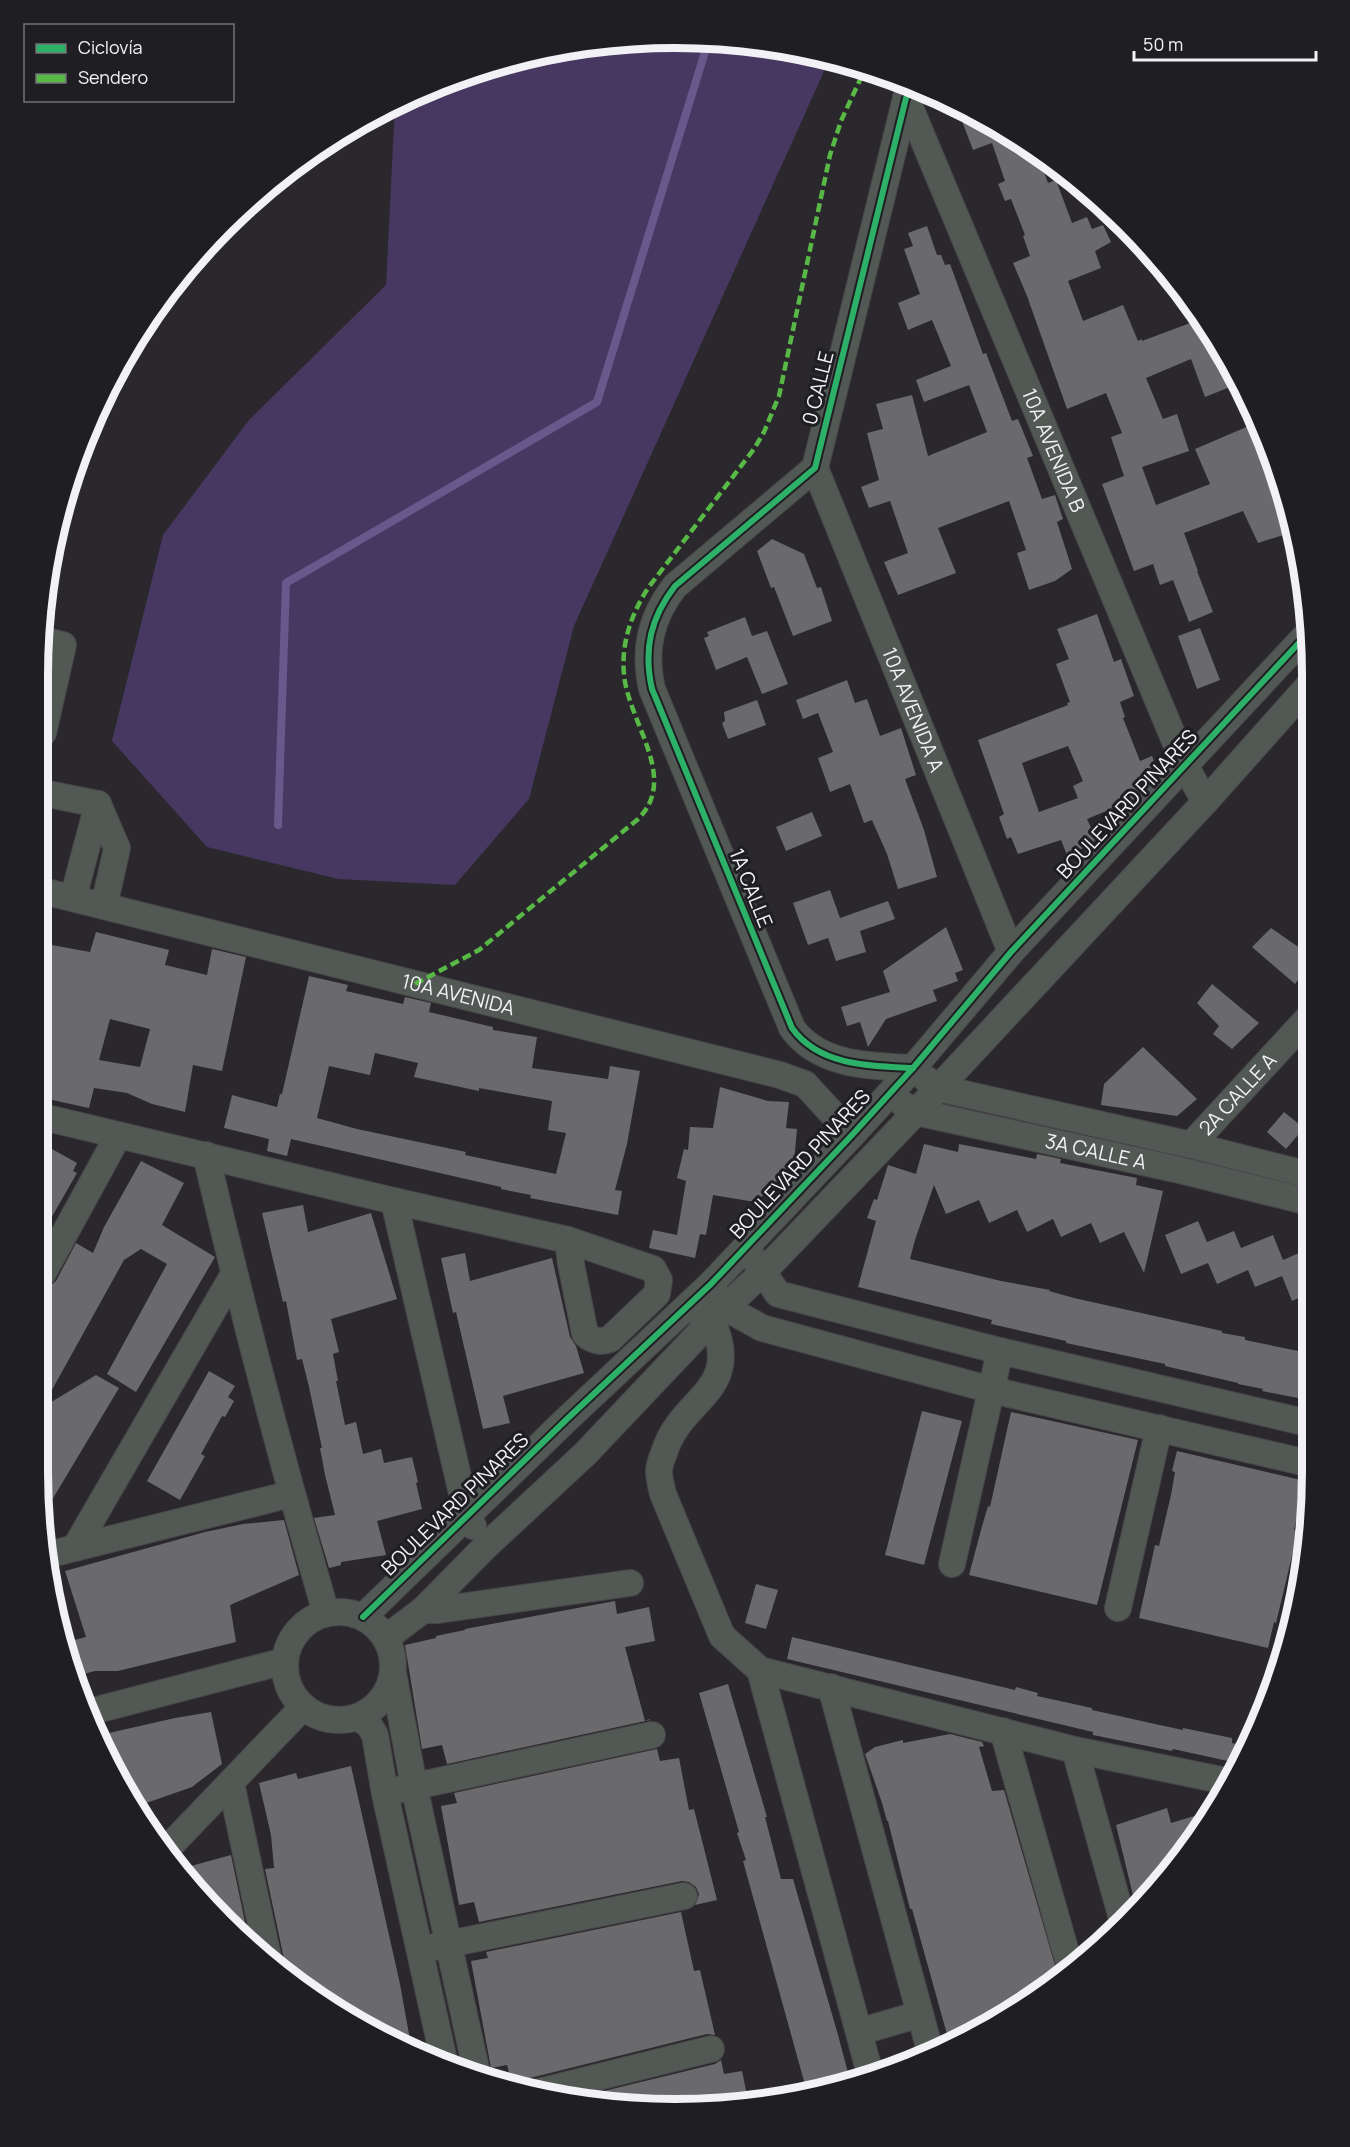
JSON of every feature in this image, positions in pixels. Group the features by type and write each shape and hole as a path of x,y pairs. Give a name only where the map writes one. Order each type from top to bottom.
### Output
{"street":[{"name":"0 CALLE","path":"815,468 910,94"},
{"name":"10A AVENIDA B","path":"911,94 1185,765 1205,802"},
{"name":"1A CALLE","path":"815,468 675,586 664,600 650,634 648,670 652,688 792,1029 810,1048 822,1054 868,1066 913,1068"},
{"name":"10A AVENIDA A","path":"815,468 1011,952"},
{"path":"48,711 63,645 49,641"},
{"name":"BOULEVARD PINARES","path":"363,1617 711,1284 913,1068 1011,952 1301,641"},
{"path":"386,1638 423,1610 485,1547 585,1454 718,1313 762,1273 916,1112 1205,802 1302,693"},
{"path":"48,794 98,804"},
{"path":"73,898 98,804"},
{"path":"98,804 117,848 104,906"},
{"name":"10A AVENIDA","path":"48,892 780,1075 805,1084 852,1135"},
{"name":"2A CALLE A","path":"1191,1145 1302,1026"},
{"path":"868,1066 886,1095"},
{"name":"3A CALLE A","path":"913,1068 938,1088 1191,1145 1302,1173"},
{"name":"3A CALLE A","path":"886,1095 916,1112 1175,1169 1302,1200"},
{"path":"48,1118 568,1240"},
{"path":"48,1264 118,1136"},
{"path":"206,1155 291,1494 326,1613"},
{"path":"394,1201 467,1515 485,1547"},
{"path":"746,1247 778,1294 1000,1351 1302,1423"},
{"path":"75,1548 234,1274"},
{"path":"711,1284 718,1313 722,1362 715,1381 668,1438 659,1469 663,1494 722,1635 760,1670 1075,1750 1221,1780"},
{"path":"687,1308 718,1313 762,1328 992,1390 1302,1462"},
{"path":"952,1564 1000,1351"},
{"path":"1118,1608 1159,1428"},
{"path":"53,1554 291,1494"},
{"path":"423,1610 438,1610 630,1583"},
{"path":"393,1673 389,1688 382,1700 371,1710 358,1718 329,1720 303,1707 292,1694 286,1678 285,1661 298,1630 310,1620 326,1613 345,1612 363,1617 376,1626 386,1638 393,1655 393,1673 414,1786 476,2067"},
{"path":"95,1710 285,1661"},
{"path":"760,1670 869,2068"},
{"path":"831,1687 929,2044"},
{"path":"171,1845 303,1707"},
{"path":"358,1718 369,1725 375,1735 385,1794 442,2054"},
{"path":"1002,1731 1068,1960"},
{"path":"385,1794 652,1735"},
{"path":"1075,1750 1120,1912"},
{"path":"231,1783 266,1946"},
{"path":"419,1952 448,1943 684,1896"},
{"path":"859,2032 920,2014"},
{"path":"556,2088 711,2049"}],"shaded area":[{"path":"634,49 716,49 757,53 826,67 574,626 529,799 455,885 338,879 207,847 112,741 163,535 249,420 386,285 395,115 398,113 473,81 513,69 593,53"}],"building":[{"path":"965,120 988,132 1042,168 1048,183 1056,180 1072,223 1087,217 1092,229 1103,225 1111,242 1095,251 1101,268 1068,281 1083,321 1123,305 1138,341 1193,322 1231,387 1205,397 1191,359 1146,378 1163,419 1177,414 1189,451 1142,467 1156,505 1210,484 1195,449 1250,426 1269,473 1281,513 1286,534 1258,543 1243,511 1184,533 1213,612 1189,622 1173,580 1160,585 1153,564 1134,571 1102,484 1124,476 1111,437 1122,433 1106,393 1067,409 1013,263 1030,256 1023,236 1025,235 1011,199 1005,201 998,184 1005,181 992,143 973,150 962,121"},
{"path":"927,226 937,255 941,255 945,265 950,264 983,354 986,353 1012,421 1018,419 1033,456 1027,458 1042,499 1055,495 1063,519 1057,522 1072,569 1055,581 1029,590 1017,553 1026,550 1009,501 938,528 956,573 898,595 884,562 908,553 890,501 869,508 861,487 879,480 867,433 883,429 876,404 912,395 928,456 987,432 969,385 924,402 916,380 951,366 932,320 908,330 898,303 920,294 904,249 913,246 908,233"},
{"path":"772,539 804,554 817,588 821,587 832,621 793,636 757,551"},
{"path":"1097,614 1114,662 1121,659 1134,696 1120,702 1125,717 1123,718 1140,761 1152,756 1158,772 1133,800 1087,819 1096,839 1090,845 1067,855 1061,840 1018,854 1011,837 1007,839 999,817 1004,814 978,740 1068,705 1067,703 1070,702 1056,664 1069,659 1057,629","holes":["1068,746 1083,781 1073,786 1078,798 1039,812 1022,763"]},
{"path":"745,617 752,636 767,631 788,684 762,694 747,657 716,670 704,638 709,636 707,632"},
{"path":"1200,628 1220,680 1197,689 1178,636"},
{"path":"847,680 855,703 867,699 880,736 901,728 916,775 905,779 924,830 937,877 898,889 887,854 872,820 864,823 850,784 830,792 818,758 833,752 818,713 803,719 796,700"},
{"path":"757,700 766,725 728,739 722,723 725,721 724,712"},
{"path":"812,812 822,836 786,851 776,827"},
{"path":"830,890 840,918 888,901 895,919 860,931 866,952 836,961 828,938 808,945 793,903"},
{"path":"946,927 963,970 955,973 958,981 933,990 937,1001 886,1019 868,1047 860,1022 847,1026 841,1007 890,992 883,971"},
{"path":"1271,928 1302,949 1302,975 1295,984 1252,947"},
{"path":"96,932 169,950 165,965 207,975 212,949 246,957 222,1071 193,1065 185,1112 152,1104 127,1093 94,1088 89,1108 48,1099 48,967 52,945 90,952","holes":["110,1019 150,1029 140,1067 99,1060"]},
{"path":"309,976 348,985 346,991 403,1004 405,997 431,1003 429,1012 493,1027 493,1030 537,1037 532,1068 608,1079 610,1066 640,1071 627,1144 615,1190 622,1191 618,1215 530,1198 531,1195 501,1189 501,1187 291,1139 287,1156 267,1151 269,1139 224,1128 232,1095 277,1107 280,1094 282,1094","holes":["375,1053 418,1063 414,1077 479,1091 479,1088 552,1101 548,1130 566,1133 556,1174 465,1155 466,1152 357,1129 317,1118 329,1066 370,1075"]},
{"path":"1212,984 1259,1023 1232,1049 1213,1034 1219,1026 1197,1003"},
{"path":"1143,1047 1197,1099 1177,1116 1101,1105 1104,1084"},
{"path":"720,1087 768,1101 789,1102 786,1128 797,1129 794,1162 776,1181 779,1182 755,1202 713,1195 706,1235 700,1234 695,1258 649,1248 653,1230 677,1235 686,1181 677,1178 684,1149 688,1150 690,1127 713,1128"},
{"path":"1284,1112 1302,1126 1302,1130 1286,1149 1267,1132"},
{"path":"924,1144 958,1152 959,1144 1036,1159 1037,1154 1061,1159 1060,1163 1137,1178 1136,1185 1163,1191 1144,1273 1124,1232 1100,1243 1091,1223 1061,1237 1053,1219 1027,1232 1017,1210 989,1223 979,1200 946,1214 934,1185 910,1259 1001,1281 1050,1290 1074,1298 1222,1331 1222,1333 1245,1337 1245,1340 1302,1352 1302,1399 1262,1391 1263,1389 1165,1366 1165,1364 1066,1343 1066,1341 991,1324 992,1320 858,1287 876,1221 867,1218 874,1199 877,1200 888,1165 916,1174"},
{"path":"48,1147 77,1163 73,1171 77,1173 48,1224"},
{"path":"141,1161 184,1183 162,1225 215,1257 136,1392 107,1374 167,1264 141,1249 124,1260 48,1397 48,1287 56,1281 76,1243 93,1253 104,1227"},
{"path":"303,1205 308,1232 371,1213 397,1299 331,1319 339,1352 333,1354 338,1381 336,1381 345,1425 356,1422 363,1454 381,1449 384,1463 412,1457 422,1509 377,1521 386,1555 341,1562 341,1565 329,1568 314,1518 335,1515 325,1475 320,1448 322,1448 309,1387 302,1359 297,1360 286,1301 283,1302 262,1213"},
{"path":"1198,1221 1207,1242 1234,1231 1241,1248 1273,1235 1283,1260 1302,1252 1302,1297 1292,1301 1282,1276 1255,1287 1248,1270 1217,1284 1208,1263 1181,1274 1165,1235"},
{"path":"465,1253 470,1281 552,1258 570,1337 576,1346 584,1373 503,1396 510,1423 483,1429 441,1258"},
{"path":"209,1371 235,1386 228,1397 234,1401 225,1417 222,1416 201,1454 205,1456 180,1500 147,1481"},
{"path":"96,1375 119,1388 49,1505 48,1472 48,1404"},
{"path":"922,1411 962,1421 924,1565 885,1555"},
{"path":"1011,1412 1138,1440 1097,1605 969,1575 988,1506 990,1507"},
{"path":"1177,1451 1302,1480 1301,1497 1294,1530 1298,1531 1268,1648 1139,1618 1155,1545 1159,1546 1171,1495 1175,1472 1172,1471"},
{"path":"284,1520 299,1575 230,1605 236,1642 118,1671 95,1671 81,1675 71,1641 86,1637 65,1571 205,1532 243,1524"},
{"path":"756,1584 778,1590 766,1629 745,1623"},
{"path":"615,1601 617,1614 649,1607 655,1641 625,1647 645,1721 650,1720 447,1764 442,1745 422,1749 405,1645 465,1629"},
{"path":"792,1637 1015,1690 1016,1687 1038,1693 1037,1696 1092,1708 1092,1710 1232,1738 1232,1743 1239,1745 1231,1762 1173,1749 1172,1751 1093,1735 1093,1732 787,1659"},
{"path":"728,1684 767,1817 765,1817 781,1879 793,1879 848,2075 805,2085 743,1861 746,1860 737,1833 739,1832 699,1693"},
{"path":"211,1712 222,1764 192,1787 144,1804 106,1734"},
{"path":"950,1734 982,1742 984,1746 979,1747 992,1791 1004,1790 1056,1970 988,2015 948,2036 912,1909 910,1909 888,1821 865,1754 875,1747 903,1740 903,1743"},
{"path":"657,1749 660,1761 679,1758 689,1810 694,1809 717,1900 695,1905 699,1894 696,1887 689,1882 682,1881 479,1922 474,1902 459,1905 441,1806 457,1803 454,1793"},
{"path":"351,1766 400,1984 410,2039 361,2015 284,1961 265,1869 274,1868 271,1835 259,1783 296,1773 298,1779"},
{"path":"1167,1808 1171,1823 1200,1815 1172,1854 1134,1898 1116,1825"},
{"path":"231,1855 246,1928 232,1915 189,1867"},
{"path":"681,1912 694,1971 700,1970 715,2035 707,2034 526,2081 510,2077 507,2065 491,2068 471,1961 488,1958 486,1952"},
{"path":"721,2060 724,2074 742,2071 747,2095 675,2099 592,2094 715,2064"}],"waterway":[{"path":"278,825 286,583 597,402 706,49"}],"marked path":[{"path":"415,984 479,950 637,820 649,804 654,787 653,769 624,675 623,663 628,630 648,588 754,449 764,432 779,396 830,155 841,121 862,76"}],"cycle path":[{"path":"909,94 815,468 675,586 655,622 648,660 652,689 792,1028 803,1041 816,1050 846,1062 913,1068"},
{"path":"363,1617 567,1419 711,1284 913,1068 1011,952 1301,641"}]}
